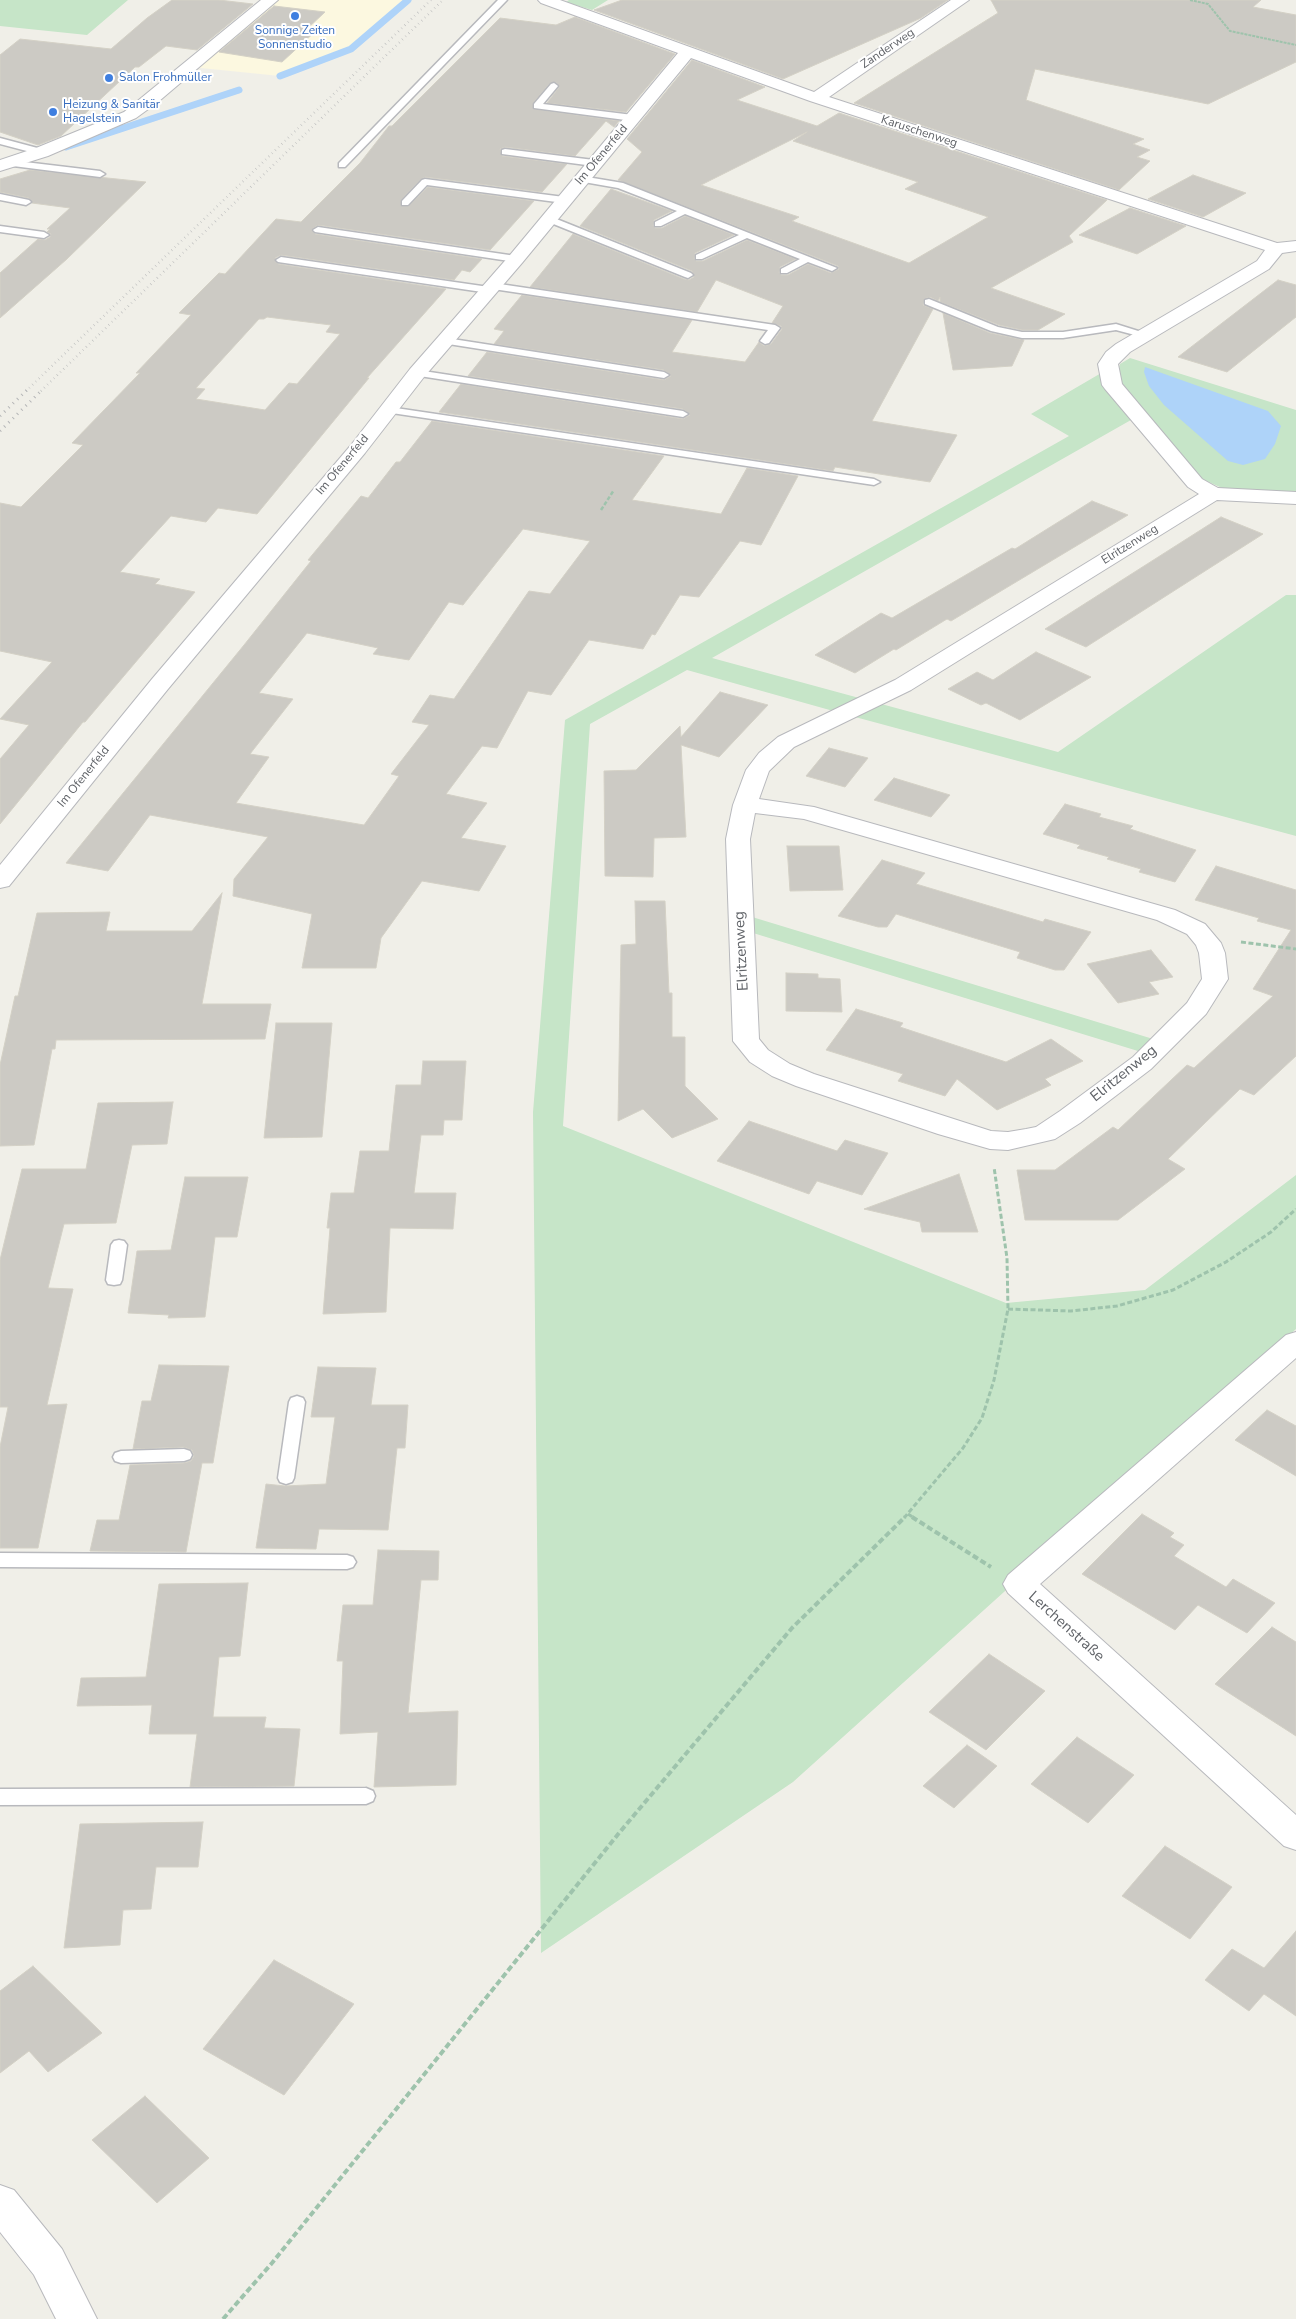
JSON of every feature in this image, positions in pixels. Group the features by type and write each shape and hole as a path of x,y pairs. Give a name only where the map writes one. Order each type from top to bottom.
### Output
{"street":[{"path":"4,164 42,152 130,116 270,0"},
{"name":"Zanderweg","path":"816,98 961,0"},
{"name":"Karuschenweg","path":"552,1 816,98 1286,247"},
{"name":"Im Ofenerfeld","path":"0,881 160,684 209,628 389,410 417,373 516,259 688,52"},
{"path":"1286,247 1263,265 1113,356 1108,369 1112,384 1195,483 1213,494 1296,498"},
{"name":"Elritzenweg","path":"1208,943 1212,953 1215,979 1197,1008 1142,1063 1045,1133 1017,1140 990,1140 948,1128 789,1073 759,1056 746,1040 740,929 738,839 745,805 758,770 767,758 786,742 904,685 1213,494"},
{"path":"745,805 806,812 1166,915 1196,929 1208,943"},
{"name":"Lerchenstraße","path":"1296,1342 1019,1584 1296,1836"},
{"path":"0,2204 48,2262 77,2319"}],"lane":[{"path":"342,165 503,0"},
{"path":"554,86 537,106 633,118"},
{"path":"0,140 42,152"},
{"path":"505,152 594,163"},
{"path":"4,164 100,174"},
{"path":"581,179 620,185 832,268"},
{"path":"405,203 425,182 564,200"},
{"path":"0,198 26,202"},
{"path":"658,224 686,210"},
{"path":"549,219 688,275"},
{"path":"0,229 44,235"},
{"path":"318,230 516,259"},
{"path":"699,257 746,235"},
{"path":"784,271 807,259"},
{"path":"281,260 774,328 766,341"},
{"path":"929,302 995,329 1022,335 1063,336 1116,327 1146,335"},
{"path":"446,341 664,375"},
{"path":"417,373 683,414"},
{"path":"389,410 874,482"},
{"path":"114,1280 119,1245"},
{"path":"286,1478 297,1402"},
{"path":"121,1457 184,1455"},
{"path":"0,1560 347,1562"},
{"path":"0,1797 366,1796"}],"path":[{"path":"1190,0 1208,4 1230,31 1296,45"},
{"path":"601,510 614,490"},
{"path":"1208,943 1252,942 1296,949"},
{"path":"223,2319 272,2263 619,1833 792,1628 908,1514 964,1448 982,1418 994,1380 1008,1309 1008,1258 990,1140"},
{"path":"1008,1309 1071,1311 1117,1306 1173,1290 1226,1262 1271,1232 1296,1209"},
{"path":"908,1514 1019,1584"}],"shaded area":[{"path":"270,0 408,0 351,49 280,76 191,67"}],"green space":[{"path":"0,0 128,0 87,35 0,26"},
{"path":"569,0 608,0 592,10 566,2"},
{"path":"1130,358 1296,410 1296,495 1222,488 1202,479 1126,396 1118,374 1120,364"},
{"path":"1108,369 1138,416 712,658 1058,752 1286,595 1296,595 1296,836 687,670 590,724 563,1126 1006,1303 1145,1290 1296,1175 1296,1329 793,1782 541,1953 533,1112 565,720 1069,436 1031,414"},
{"path":"739,913 1163,1042 1151,1055 740,929"}],"water":[{"path":"1145,367 1268,411 1281,426 1275,444 1265,459 1243,465 1228,461 1164,405 1149,386 1144,372"}],"building":[{"path":"172,0 219,0 253,4 197,50 166,46 139,67 135,67 61,136 38,145 0,132 0,55 20,39 111,49 147,18"},
{"path":"622,0 948,0 921,18 783,79 594,10"},
{"path":"991,0 1261,0 1253,7 1296,15 1296,62 1208,104 1035,69 1026,100 1144,139 1133,144 1150,150 1137,157 1150,161 1119,190 854,103 998,13"},
{"path":"274,6 325,12 308,28 318,29 282,62 219,52"},
{"path":"575,17 675,54 626,112 547,103 560,86 555,82 550,83 533,103 533,109 619,121 614,127 606,121 575,156 505,147 500,149 502,156 567,164 542,192 425,177 401,200 401,206 409,206 428,187 534,201 490,250 318,225 311,230 315,234 482,259 470,272 462,270 454,280 281,255 275,258 278,264 446,289 367,378 369,378 257,514 218,508 206,522 171,516 120,572 160,579 155,584 195,592 85,722 83,722 0,824 0,759 29,725 0,719 52,662 0,651 0,503 21,507 83,445 72,443 140,373 136,373 191,315 179,313 219,273 225,274 276,219 301,222 360,163 389,126 392,126 500,18 556,25","holes":["267,317 331,325 326,332 340,334 297,384 289,383 265,410 196,399 205,389 196,388 259,319"]},
{"path":"692,60 765,87 737,100 817,126 839,113 1107,200 1069,236 1073,242 991,288 1065,314 1038,330 1022,330 999,325 940,302 940,297 938,301 930,297 924,299 923,305 933,309 872,421 957,435 930,482 835,467 833,471 439,412 461,384 683,419 690,415 683,409 468,376 487,352 664,380 671,376 664,370 494,344 504,331 494,329 522,295 692,320 672,352 745,362 759,342 764,346 771,344 782,329 781,326 772,323 783,306 716,280 697,312 530,287 573,234 684,279 689,280 694,277 692,271 580,226 611,189 672,211 654,220 653,226 655,228 662,228 685,216 734,235 695,253 694,259 696,261 703,261 747,240 796,259 780,267 779,273 781,275 788,275 808,264 831,273 839,269 838,266 618,180 642,152 627,139","holes":["807,132 793,141 918,182 905,189 988,217 909,263 792,221 799,217 701,185"]},
{"path":"30,170 146,182 67,259 0,318 0,273 38,239 45,240 50,237 51,234 47,232 50,229 47,229 70,208 32,203 29,198 0,192 0,179"},
{"path":"1193,175 1246,193 1203,217 1148,199"},
{"path":"1130,208 1186,226 1137,254 1079,235"},
{"path":"1278,280 1296,285 1296,317 1227,372 1178,357"},
{"path":"943,313 990,333 1024,340 1012,366 953,370"},
{"path":"432,421 664,456 632,500 721,514 747,468 798,476 761,545 740,541 699,597 680,595 655,635 652,634 643,649 589,640 551,695 528,691 497,748 482,746 446,794 487,803 461,838 506,846 479,891 422,881 381,938 376,968 302,968 312,914 233,896 234,879 268,837 150,815 108,871 66,863 244,645 311,561 308,560 361,496 368,498 396,462 400,462","holes":["523,529 590,541 550,594 529,591 454,699 430,695 412,722 429,725 391,774 399,776 364,825 236,803 269,757 250,754 293,699 259,693 307,633 378,648 373,654 409,660 449,602 463,605"]},
{"path":"1092,501 1128,515 951,621 947,619 855,673 815,655 881,613 892,618 1012,548 1015,549"},
{"path":"1221,517 1263,534 1086,647 1045,629"},
{"path":"1036,652 1091,677 1020,720 986,703 981,705 948,689 977,672 993,680"},
{"path":"720,692 768,705 719,757 681,745 686,837 654,838 653,877 605,876 604,771 636,770 680,726 681,737"},
{"path":"829,748 868,758 845,787 806,776"},
{"path":"894,778 950,795 931,817 874,800"},
{"path":"1065,804 1101,814 1099,817 1133,826 1130,829 1196,850 1175,882 1139,872 1141,869 1077,848 1080,845 1043,834"},
{"path":"787,846 839,846 843,890 790,891"},
{"path":"882,860 925,873 916,884 1043,922 1045,919 1091,932 1064,970 1055,970 1017,958 1020,952 896,914 887,927 878,927 838,916"},
{"path":"1216,866 1296,890 1296,1056 1254,1095 1240,1089 1168,1159 1185,1169 1118,1220 1025,1220 1017,1170 1055,1170 1113,1127 1118,1130 1187,1065 1194,1068 1273,996 1253,989 1291,930 1257,921 1259,918 1195,900"},
{"path":"222,893 202,1004 271,1004 265,1039 56,1040 55,1049 52,1049 34,1145 0,1146 0,1065 15,996 18,996 37,913 110,912 106,931 192,931"},
{"path":"635,901 665,901 669,993 672,993 672,1037 685,1037 685,1086 718,1119 672,1138 643,1109 618,1121 621,945 636,944"},
{"path":"1151,950 1173,977 1149,982 1159,994 1118,1003 1087,964"},
{"path":"786,973 818,974 818,978 840,979 842,1012 786,1011"},
{"path":"856,1009 903,1023 900,1027 1006,1062 1051,1039 1083,1061 1045,1079 1051,1085 997,1110 957,1079 945,1096 898,1081 903,1074 826,1050"},
{"path":"276,1023 332,1023 322,1137 264,1138"},
{"path":"423,1061 466,1061 462,1120 444,1120 443,1135 421,1135 414,1193 456,1193 453,1229 390,1228 386,1312 323,1314 330,1228 327,1228 331,1193 354,1193 360,1151 389,1151 396,1085 421,1085"},
{"path":"173,1102 167,1144 132,1145 116,1223 64,1224 48,1288 73,1289 47,1405 67,1404 38,1548 0,1548 0,1447 8,1407 0,1407 0,1260 22,1169 86,1169 98,1103"},
{"path":"749,1121 837,1151 845,1140 888,1153 862,1195 817,1181 809,1194 717,1161"},
{"path":"959,1174 978,1232 922,1232 920,1222 864,1209"},
{"path":"185,1177 248,1177 237,1237 215,1237 205,1317 168,1318 169,1315 128,1313 137,1251 171,1250"},
{"path":"159,1365 229,1366 213,1463 202,1463 186,1552 90,1551 97,1520 119,1520 130,1465 184,1463 191,1461 194,1456 192,1450 184,1447 133,1449 142,1401 151,1401"},
{"path":"318,1367 376,1368 371,1405 408,1405 405,1448 397,1448 388,1530 319,1529 316,1549 256,1548 266,1484 285,1486 326,1484 335,1417 311,1417"},
{"path":"1267,1410 1296,1426 1296,1476 1235,1440"},
{"path":"1142,1514 1174,1533 1170,1537 1184,1545 1174,1556 1226,1587 1233,1579 1275,1603 1247,1633 1198,1605 1175,1630 1082,1574"},
{"path":"378,1550 439,1551 438,1580 421,1580 408,1713 458,1711 456,1785 374,1787 378,1732 340,1734 343,1661 337,1661 343,1605 373,1605"},
{"path":"248,1583 240,1656 219,1657 213,1717 266,1717 264,1728 300,1729 294,1786 190,1787 197,1734 149,1734 152,1705 77,1706 81,1678 146,1677 159,1584"},
{"path":"1272,1627 1296,1642 1296,1736 1215,1684"},
{"path":"989,1654 1045,1691 986,1750 929,1712"},
{"path":"1077,1737 1134,1775 1088,1823 1031,1784"},
{"path":"967,1745 997,1766 954,1808 923,1786"},
{"path":"203,1822 198,1867 156,1867 151,1909 123,1910 120,1945 64,1948 80,1824"},
{"path":"1165,1846 1232,1887 1190,1939 1122,1896"},
{"path":"1296,1931 1296,2016 1264,1994 1249,2011 1205,1980 1232,1949 1264,1968"},
{"path":"274,1960 354,2004 284,2095 203,2049"},
{"path":"33,1966 102,2033 48,2072 29,2051 0,2073 0,1991"},
{"path":"145,2096 209,2158 157,2203 92,2140"}],"waterway":[{"path":"280,76 351,49 408,0"},
{"path":"66,147 239,90"}],"railway":[{"path":"26,391 431,0"},
{"path":"41,391 443,0"},
{"path":"0,416 27,390"},
{"path":"0,431 42,390"}],"place":[{"name":"Sonnige Zeiten Sonnenstudio","path":"295,16"},
{"name":"Salon Frohmüller","path":"109,78"},
{"name":"Heizung & Sanitär Hagelstein","path":"53,112"}]}
